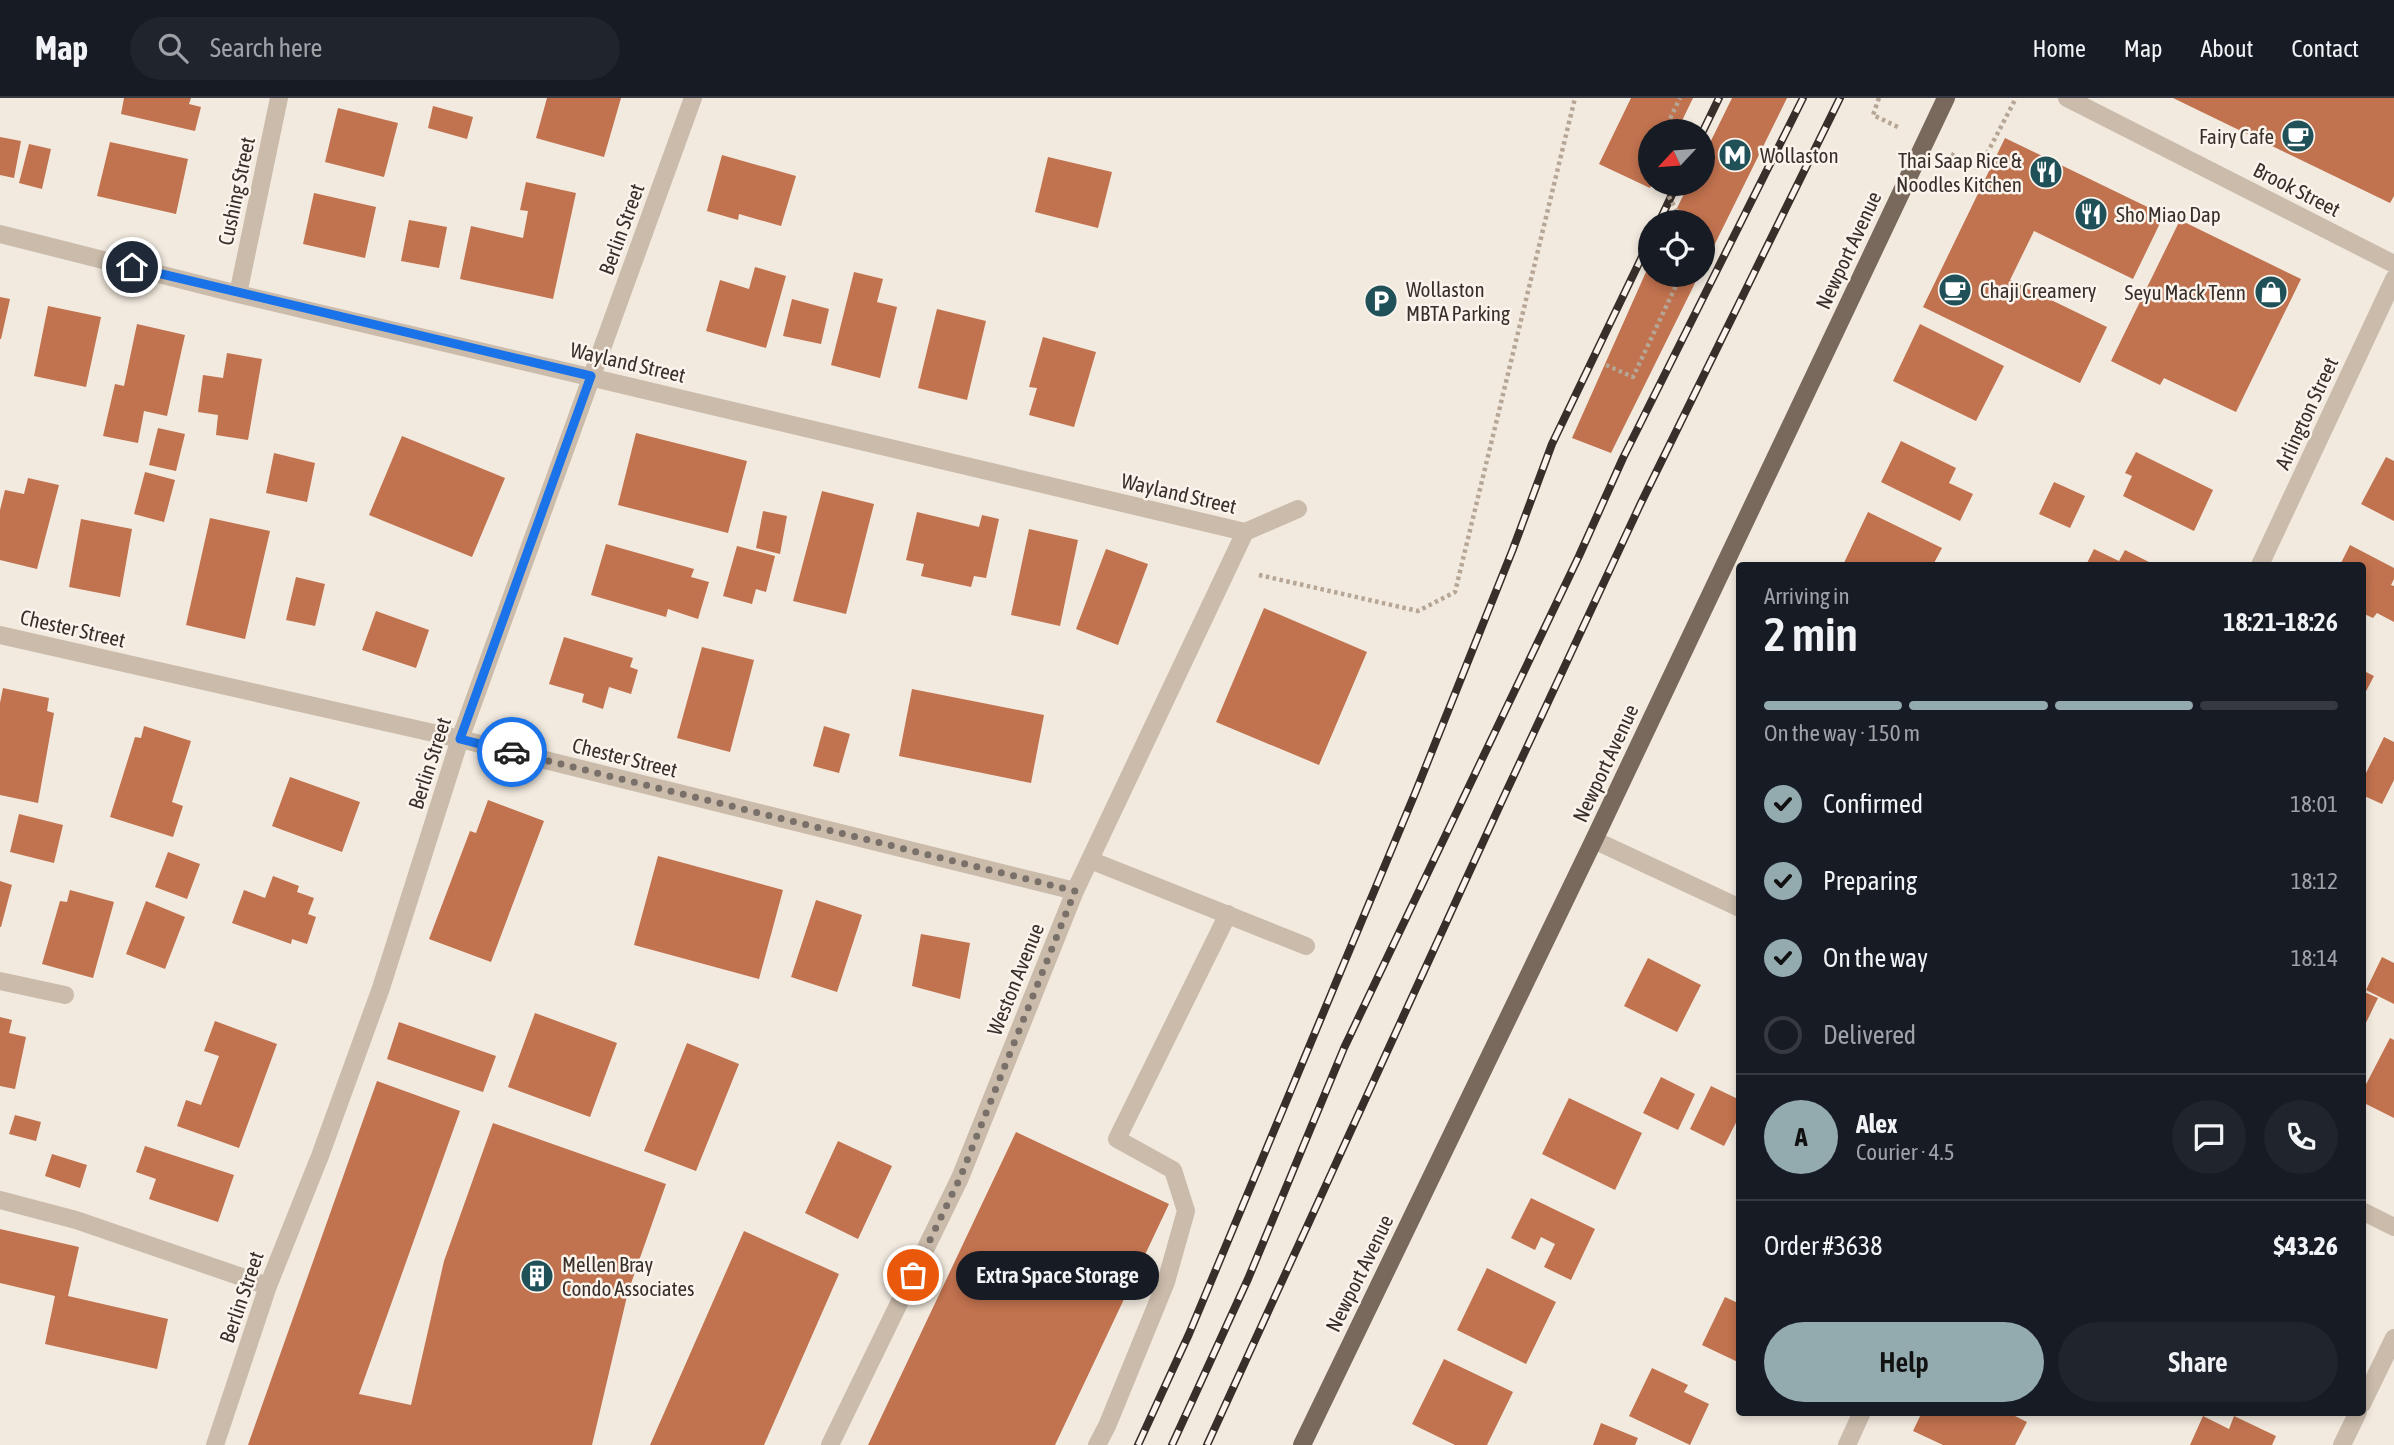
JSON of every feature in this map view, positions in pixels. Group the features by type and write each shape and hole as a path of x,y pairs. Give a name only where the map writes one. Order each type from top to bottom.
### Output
{"main road":[{"name":"Newport Avenue","path":"1302,1445 1594,840 1946,98"}],"street":[{"name":"Cushing Street","path":"238,294 279,98"},
{"name":"Berlin Street","path":"215,1445 268,1286 320,1156 381,988 460,739 693,98"},
{"name":"Brook Street","path":"2067,98 2394,264"},
{"name":"Wayland Street","path":"0,234 238,294 1245,532"},
{"name":"Arlington Street","path":"2261,562 2394,279"},
{"path":"1245,532 1298,509"},
{"name":"Weston Avenue","path":"830,1445 960,1178 1075,891 1245,532"},
{"name":"Chester Street","path":"0,635 460,739 1075,891"},
{"path":"1594,840 1736,906"},
{"path":"1090,860 1306,946"},
{"path":"1097,1445 1166,1282 1186,1211 1172,1170 1117,1139 1228,914"},
{"path":"0,981 65,995"},
{"path":"0,1200 76,1220 268,1286"},
{"path":"2366,1213 2394,1227"},
{"path":"2366,1396 2394,1338"},
{"path":"1847,1445 1860,1416"},
{"path":"2342,1445 2356,1416"}],"path":[{"path":"1228,568 1418,611 1455,592 1575,98"},
{"path":"1670,119 1680,98"},
{"path":"1606,365 1633,377 1675,287"}],"building":[{"path":"124,98 191,98 189,104 201,107 195,131 121,114"},
{"path":"547,98 621,98 604,157 536,138"},
{"path":"1631,98 1693,98 1683,119 1638,119 1638,182 1599,164"},
{"path":"1732,98 1787,98 1715,244 1715,210 1676,210 1683,196 1715,196 1715,133"},
{"path":"2173,98 2394,98 2394,196 2390,203"},
{"path":"433,106 473,117 467,139 428,128"},
{"path":"338,108 398,123 384,177 325,162"},
{"path":"0,137 21,141 14,178 0,175"},
{"path":"2005,138 2164,215 2133,279 2034,231 2010,280 2107,327 2080,383 1923,307"},
{"path":"110,142 188,159 176,214 97,196"},
{"path":"29,144 51,149 42,189 19,183"},
{"path":"722,155 796,176 781,226 739,214 738,220 707,211"},
{"path":"1048,157 1112,172 1098,228 1035,212"},
{"path":"526,182 576,193 553,299 460,279 471,226 523,238 528,211 520,210"},
{"path":"314,193 376,207 365,258 303,244"},
{"path":"409,220 447,227 439,268 401,261"},
{"path":"2180,220 2301,279 2236,412 2164,378 2160,385 2111,361"},
{"path":"755,267 786,276 766,348 706,331 720,280 749,289"},
{"path":"854,272 883,279 877,302 897,307 880,378 831,365"},
{"path":"1639,287 1693,287 1611,453 1572,438"},
{"path":"0,297 10,299 1,339 0,339"},
{"path":"792,299 829,309 821,344 783,336"},
{"path":"48,306 101,317 86,387 34,376"},
{"path":"937,309 986,321 967,400 918,388"},
{"path":"137,324 185,335 167,416 144,411 138,443 103,436 115,384 124,386"},
{"path":"1920,324 2004,366 1976,421 1893,381"},
{"path":"1043,337 1096,352 1074,427 1029,415 1037,388 1029,387"},
{"path":"227,353 262,359 248,440 216,435 218,415 198,412 203,375 223,378"},
{"path":"158,428 185,434 176,471 149,465"},
{"path":"636,433 747,461 728,533 618,505"},
{"path":"402,436 505,478 472,557 369,515"},
{"path":"1901,441 1956,468 1949,483 1973,494 1960,521 1881,482"},
{"path":"2136,452 2213,490 2194,531 2123,496 2132,476 2125,473"},
{"path":"274,453 315,463 307,502 266,493"},
{"path":"2386,457 2394,461 2394,521 2361,504"},
{"path":"145,472 175,480 164,522 134,514"},
{"path":"28,478 59,485 37,569 0,560 0,510 5,490 24,494"},
{"path":"2054,482 2085,496 2070,528 2039,514"},
{"path":"822,491 874,504 846,614 793,601"},
{"path":"763,511 787,516 780,554 756,548"},
{"path":"917,512 979,527 982,515 999,519 986,578 974,576 971,587 921,576 924,564 906,560"},
{"path":"1868,512 1942,548 1935,562 1844,562"},
{"path":"210,518 270,531 245,639 186,625"},
{"path":"81,519 132,529 120,597 69,587"},
{"path":"1029,529 1078,540 1060,626 1011,615"},
{"path":"606,544 694,569 691,577 709,582 698,619 668,609 666,617 591,595"},
{"path":"2350,545 2394,568 2391,585 2394,586 2394,622 2377,613 2373,618 2366,615 2366,562 2342,562"},
{"path":"737,546 775,556 766,592 756,589 752,604 723,596"},
{"path":"1106,549 1148,564 1118,645 1076,629"},
{"path":"2094,549 2119,561 2125,550 2149,562 2088,562"},
{"path":"296,577 325,584 315,626 286,620"},
{"path":"1264,608 1367,652 1319,765 1216,722"},
{"path":"376,611 429,630 416,668 362,650"},
{"path":"564,637 633,658 630,667 638,670 631,694 609,687 603,709 582,702 584,694 549,684"},
{"path":"702,647 754,660 730,752 677,738"},
{"path":"2366,672 2374,676 2366,691"},
{"path":"3,688 49,698 47,711 54,713 38,803 0,795 0,703"},
{"path":"912,689 1044,715 1031,783 899,756"},
{"path":"144,726 191,741 172,802 183,806 173,837 110,817 135,737 141,738"},
{"path":"824,726 850,734 839,773 813,766"},
{"path":"2384,737 2394,742 2394,780 2382,804 2366,797 2366,773"},
{"path":"290,777 360,802 342,852 272,826"},
{"path":"488,800 544,821 491,962 429,939 470,831 476,833"},
{"path":"19,814 63,825 54,863 10,852"},
{"path":"168,852 200,864 187,899 155,887"},
{"path":"658,856 783,890 759,979 634,945"},
{"path":"273,876 299,886 297,892 314,898 308,914 316,917 307,944 292,939 291,944 232,923 244,890 265,898"},
{"path":"0,881 12,885 1,927 0,927"},
{"path":"70,890 114,902 93,978 42,964 60,901 67,902"},
{"path":"816,900 862,915 837,992 791,977"},
{"path":"146,901 185,917 165,969 126,954"},
{"path":"921,934 970,943 960,999 912,986"},
{"path":"2382,957 2394,963 2394,1004 2366,990"},
{"path":"1648,958 1701,985 1677,1032 1624,1006"},
{"path":"2366,993 2378,998 2366,1023"},
{"path":"535,1013 617,1043 590,1117 508,1087"},
{"path":"0,1017 12,1020 9,1033 26,1037 15,1089 0,1086"},
{"path":"215,1021 277,1044 239,1148 177,1126 186,1100 201,1105 219,1056 204,1051"},
{"path":"399,1022 496,1056 483,1092 387,1059"},
{"path":"2390,1038 2394,1040 2394,1118 2366,1104 2366,1084"},
{"path":"687,1043 739,1064 696,1171 644,1151"},
{"path":"1661,1077 1695,1094 1678,1130 1643,1113"},
{"name":"Mellen Bray Condo Associates","path":"377,1081 460,1111 359,1394 411,1405 444,1261 493,1123 666,1184 628,1292 592,1445 248,1445"},
{"path":"1711,1086 1736,1098 1736,1123 1724,1146 1690,1129"},
{"path":"1569,1098 1642,1133 1615,1190 1542,1154"},
{"path":"15,1115 41,1122 36,1141 9,1134"},
{"path":"1016,1132 1169,1204 1055,1445 868,1445"},
{"path":"838,1141 892,1166 858,1239 805,1213"},
{"path":"145,1146 234,1175 218,1222 149,1199 156,1179 136,1172"},
{"path":"52,1154 87,1165 80,1188 45,1176"},
{"path":"1531,1198 1595,1229 1571,1280 1544,1267 1555,1244 1541,1237 1535,1250 1511,1238"},
{"path":"0,1229 79,1247 68,1296 168,1319 157,1369 45,1344 55,1296 0,1283"},
{"name":"Mellen Bray Condo Associates","path":"744,1231 839,1274 764,1445 650,1445"},
{"path":"1487,1268 1556,1302 1526,1364 1457,1330"},
{"path":"1725,1297 1736,1302 1736,1361 1702,1345"},
{"path":"1444,1359 1513,1392 1487,1445 1455,1445 1412,1424"},
{"path":"1652,1368 1688,1385 1684,1392 1709,1404 1690,1445 1629,1416"},
{"path":"1920,1416 2015,1416 2027,1422 2015,1445 1943,1445 1913,1431"},
{"path":"2203,1416 2229,1429 2234,1416 2276,1436 2272,1445 2190,1445"},
{"path":"1601,1423 1638,1438 1635,1445 1593,1445"}],"railway":[{"path":"1709,119 1719,98"},
{"path":"1172,1445 1248,1279 1344,1048 1579,556 1623,458 1803,98"},
{"path":"1207,1445 1640,505 1840,98"},
{"path":"1665,210 1671,196"},
{"path":"1138,1445 1189,1334 1416,791 1552,444 1638,265"}],"way so far":[{"path":"512,752 1075,891 960,1178 913,1275"}],"place":[{"name":"Fairy Cafe","path":"2298,136"},
{"name":"Wollaston","path":"1735,155"},
{"name":"Thai Saap Rice & Noodles Kitchen","path":"2046,172"},
{"name":"Sho Miao Dap","path":"2091,214"},
{"name":"Chaji Creamery","path":"1955,290"},
{"name":"Seyu Mack Tenn","path":"2271,292"},
{"name":"Wollaston MBTA Parking","path":"1381,301"},
{"name":"Extra Space Storage","path":"913,1275"},
{"name":"Mellen Bray Condo Associates","path":"537,1276"}],"route":[{"path":"132,267 591,376 460,739 512,752"}]}
